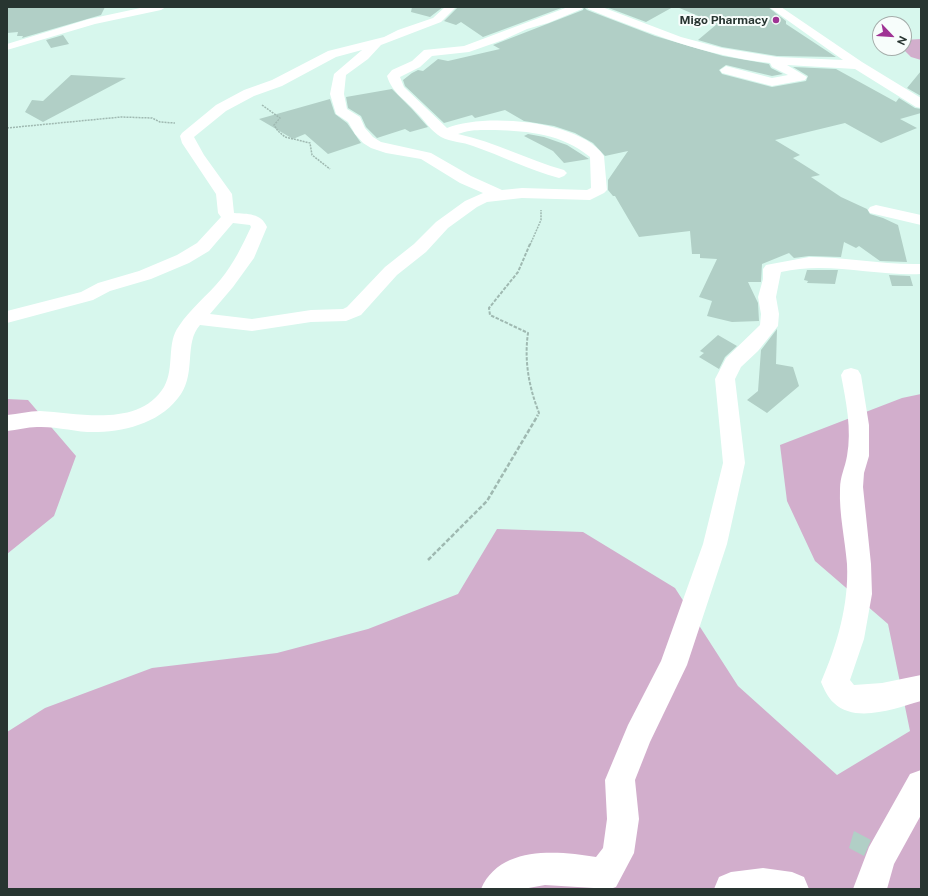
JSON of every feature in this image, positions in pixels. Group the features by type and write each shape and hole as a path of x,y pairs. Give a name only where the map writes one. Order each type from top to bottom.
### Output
{"street":[{"path":"10,47 93,21 161,7"},
{"path":"229,218 226,213 224,194 197,156 189,143 187,136 232,102 249,93 278,83 332,54 378,42 437,20 451,7"},
{"path":"559,173 532,166 478,143 446,134 429,121 417,106 411,102 395,84 393,76 396,73 416,64 428,53 465,49 499,38 578,7"},
{"path":"592,7 673,38 731,53 766,59 858,65"},
{"path":"774,7 858,65 921,104"},
{"path":"378,42 368,50 364,56 340,74 337,94 341,111 355,120 355,124 363,136 371,143 382,148 426,156 435,160 462,178 500,195"},
{"path":"726,70 772,82 801,77 785,67 766,59"},
{"path":"194,318 252,325 310,316 346,315 354,311 391,271 420,248 442,226 471,204 483,198 500,195 542,193 590,195 599,190 597,156 587,146 579,141 544,129 473,124 446,134"},
{"path":"876,210 921,220"},
{"path":"7,317 87,296 104,287 145,275 183,259 203,247 229,218"},
{"path":"7,423 38,418 98,424 133,419 156,408 173,390 181,367 182,340 186,329 194,318 227,283 245,258 259,227 256,222 250,219 229,218"},
{"path":"498,889 513,876 540,869 582,872 604,876 618,853 623,819 620,780 638,735 673,665 715,544 734,464 725,379 733,363 769,326 770,314 767,297 772,279 772,269 794,264 834,264 895,270 921,269"},
{"path":"852,375 859,412 858,458 852,475 853,517 859,565 859,600 850,641 835,682 845,695 860,699 889,696 921,688"},
{"path":"870,889 880,858 921,785"},
{"path":"731,889 763,884 792,889"}],"path":[{"path":"278,83 261,96 262,105 280,118 274,126 278,133 288,139 305,140 310,143 309,150 311,156 330,169"},
{"path":"7,128 121,117 152,118 160,122 179,123"},
{"path":"428,560 487,501 539,414 532,396 525,348 528,333 490,316 489,308 518,272 541,220 542,193"}],"shaded area":[{"path":"921,39 921,60 910,56 912,56 912,40"},
{"path":"921,394 921,889 7,889 7,732 45,708 152,668 277,653 368,629 458,594 497,529 583,532 675,588 738,686 837,775 910,731 888,624 815,561 787,501 780,445 902,398"},
{"path":"7,399 28,400 76,456 54,516 7,554"}],"building":[{"path":"7,7 105,7 101,15 22,38 23,36 17,36 18,32 7,33"},
{"path":"412,7 443,7 430,17 411,12"},
{"path":"458,7 564,7 483,37 461,22 456,25 444,21"},
{"path":"584,7 587,10 655,36 723,56 769,64 771,68 783,74 772,76 726,65 719,70 722,74 772,87 806,81 808,76 793,67 836,69 896,102 899,98 915,108 921,109 921,113 900,119 917,128 881,143 845,123 775,140 800,155 793,158 820,175 811,177 841,197 867,209 870,214 898,225 907,262 880,261 859,246 856,248 844,242 841,257 809,256 794,258 789,253 762,264 761,282 748,282 758,303 759,321 732,322 707,316 712,301 699,297 717,259 700,258 700,254 692,254 690,231 639,237 615,196 613,196 608,190 608,180 628,151 605,156 593,143 575,133 554,126 524,121 505,110 475,118 472,115 444,123 405,86 403,80 418,70 423,71 438,59 448,61 500,49 493,45 583,10"},
{"path":"606,7 673,7 646,22"},
{"path":"677,7 768,7 786,21 786,24 836,57 777,56 722,47 698,40 717,24"},
{"path":"63,35 69,44 51,48 46,40"},
{"path":"921,71 921,96 907,88"},
{"path":"71,75 126,78 43,122 25,112 32,100 43,101"},
{"path":"392,89 428,127 410,132 405,129 377,138 366,127 361,116 348,108 346,97"},
{"path":"330,99 335,114 347,123 361,143 328,154 305,134 293,139 259,119"},
{"path":"528,134 544,137 567,145 589,159 564,163 553,151 524,136"},
{"path":"807,270 838,270 835,284 807,283 808,281 804,280"},
{"path":"889,275 910,276 913,286 892,286"},
{"path":"777,329 776,364 793,367 799,386 767,413 747,400 758,391 761,350"},
{"path":"718,335 737,346 725,357 719,369 699,357 704,353 700,351"},
{"path":"854,831 871,840 864,856 849,848"}],"place":[{"name":"Migo Pharmacy","path":"776,20"}]}
